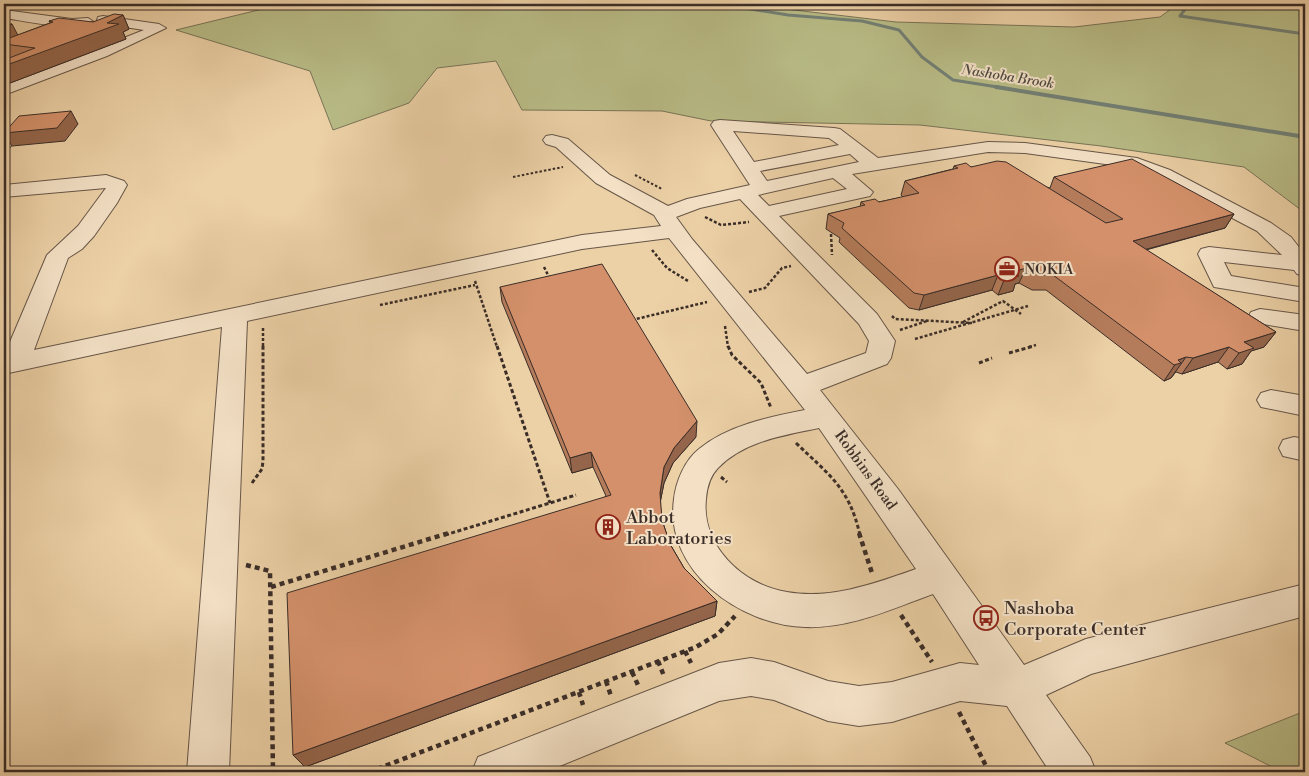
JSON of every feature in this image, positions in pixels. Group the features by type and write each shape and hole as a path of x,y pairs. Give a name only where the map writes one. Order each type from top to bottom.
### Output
{"lane":[{"path":"4,14 72,23 103,20 131,12"},
{"path":"4,90 93,57 159,28 103,20"},
{"path":"51,36 72,23"},
{"path":"802,386 878,358 882,341 868,319 758,217 749,168 720,125 834,133 874,164"},
{"name":"Robbins Road","path":"552,140 562,143 603,179 629,191 661,210 669,223 826,416 941,576 1075,772"},
{"path":"10,363 249,320 669,223 694,203 874,164 988,147 1025,148 1130,162 1163,174 1264,227 1282,242 1303,267"},
{"path":"749,168 853,148"},
{"path":"758,217 863,192 837,172"},
{"path":"4,191 106,180 117,185 107,203 86,231 74,244 58,255 10,363"},
{"path":"1303,267 1209,254 1222,282 1305,295"},
{"path":"1260,317 1305,323"},
{"path":"208,772 249,320"},
{"path":"1271,400 1305,406"},
{"path":"826,416 744,437 729,444 703,465 694,481 689,499 689,521 700,551 708,563 719,575 748,595 786,609 803,610 840,607 941,576"},
{"path":"494,772 719,682 751,677 774,681 828,701 859,706 892,702 960,682 1018,688 1086,657 1305,600"}],"path":[{"path":"513,176 569,166"},
{"path":"703,215 721,225 758,217"},
{"path":"827,252 832,256 831,234"},
{"path":"649,245 667,268 678,276 696,284"},
{"path":"540,260 551,282"},
{"path":"744,294 765,288 782,268 792,266"},
{"path":"482,276 475,280 474,284 550,503"},
{"path":"962,322 1003,301 1021,314"},
{"path":"628,321 708,302"},
{"path":"915,340 1028,306"},
{"path":"888,312 895,318 972,322"},
{"path":"249,320 263,461 262,469 250,485"},
{"path":"898,330 930,320"},
{"path":"725,324 725,336 730,354 761,383 774,415"},
{"path":"1009,353 1036,345"},
{"path":"979,363 992,358"},
{"path":"791,438 833,479 850,500 862,552 876,578"},
{"path":"270,587 576,495"},
{"path":"240,562 250,567 270,571 273,772"},
{"path":"369,772 716,638 727,628 738,613 731,608"},
{"path":"898,611 934,665"},
{"path":"956,707 989,772"}],"green space":[{"path":"283,4 743,4 896,22 1074,27 1160,17 1178,4 1300,4 1305,6 1305,213 1244,167 1101,146 920,125 711,121 662,111 522,110 496,61 437,68 409,103 333,130 310,71 176,30"},
{"path":"1305,711 1305,772 1282,772 1225,743"}],"building":[{"path":"114,14 123,15 107,23 119,24 4,66 4,60 35,48 4,44 4,40 59,18 93,22"},
{"path":"4,24 12,24 4,28"},
{"path":"71,111 57,128 4,133 19,116"},
{"name":"NOKIA","path":"1132,159 1234,214 1133,241 1276,332 1244,342 1254,348 1239,353 1229,347 1193,358 1186,357 1178,360 1181,363 1174,365 1053,275 1039,275 1026,268 1013,272 1019,276 1004,280 998,275 924,295 914,293 842,228 844,223 828,214 865,205 861,202 875,199 879,202 919,193 905,181 958,168 954,166 966,163 971,167 997,161 1006,162 1106,223 1123,219 1054,177"},
{"name":"Abbot Laboratories","path":"602,264 697,421 674,448 664,467 660,493 662,520 670,544 684,568 717,601 293,755 287,593 611,495 591,452 570,458 500,287"}],"waterway":[{"name":"Nashoba Brook","path":"665,4 738,7 788,15 862,21 899,30 922,57 953,80 1004,88"},
{"path":"1189,4 1180,16 1305,34"},
{"name":"Nashoba Brook","path":"996,87 1305,137"}],"place":[{"name":"NOKIA","path":"1007,269"},
{"name":"Abbot Laboratories","path":"608,527"},
{"name":"Nashoba Corporate Center","path":"986,618"}]}
